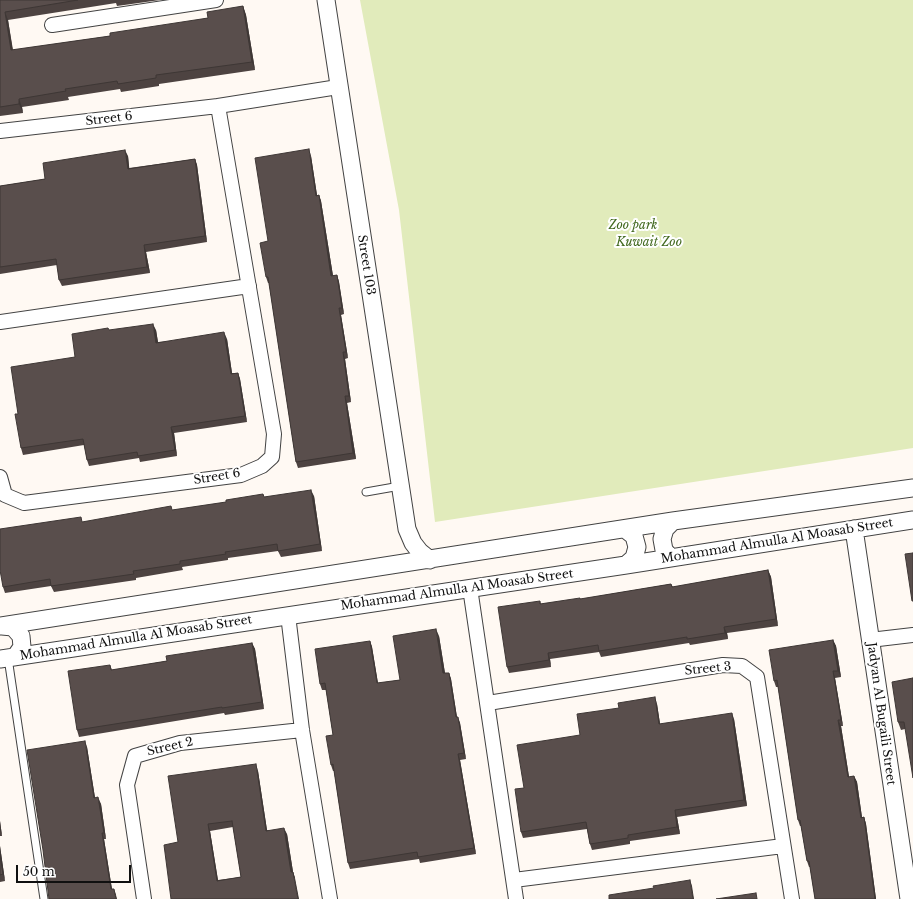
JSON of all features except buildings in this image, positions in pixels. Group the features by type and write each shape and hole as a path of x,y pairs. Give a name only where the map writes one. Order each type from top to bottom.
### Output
{"street":[{"path":"52,25 216,0"},
{"name":"Street 103","path":"326,0 338,87 407,529 413,543 420,552 430,560"},
{"name":"Street 6","path":"0,131 218,106 338,87"},
{"name":"Street 6","path":"0,477 5,495 24,503 241,475 262,466 272,456 274,434 218,106"},
{"path":"0,322 249,286"},
{"path":"1,626 673,521 913,488"},
{"name":"Mohammad Almulla Al Moasab Street","path":"8,657 626,565 913,520"},
{"path":"671,558 664,550 662,539 665,529 673,521"},
{"name":"Street 103","path":"392,565 400,555 407,529"},
{"path":"626,529 634,536 637,547 634,558 626,565"},
{"name":"Jadyan Al Bugaili Street","path":"854,529 909,899"},
{"path":"470,588 516,899"},
{"path":"288,615 302,730 330,899"},
{"path":"1,626 13,627 21,636 22,647 8,657"},
{"path":"870,640 913,634"},
{"name":"Street 3","path":"488,703 723,665 742,666 757,677 792,899"},
{"name":"Street 2","path":"144,899 127,785 135,756 180,743 302,730"},
{"path":"514,880 783,846"}],"lane":[{"path":"366,492 400,486"},
{"path":"8,657 44,899"}],"green space":[{"name":"Kuwait Zoo","path":"360,0 913,0 913,448 435,522 399,210"}],"park label":[{"name":"Zoo park","path":"633,226"}]}
